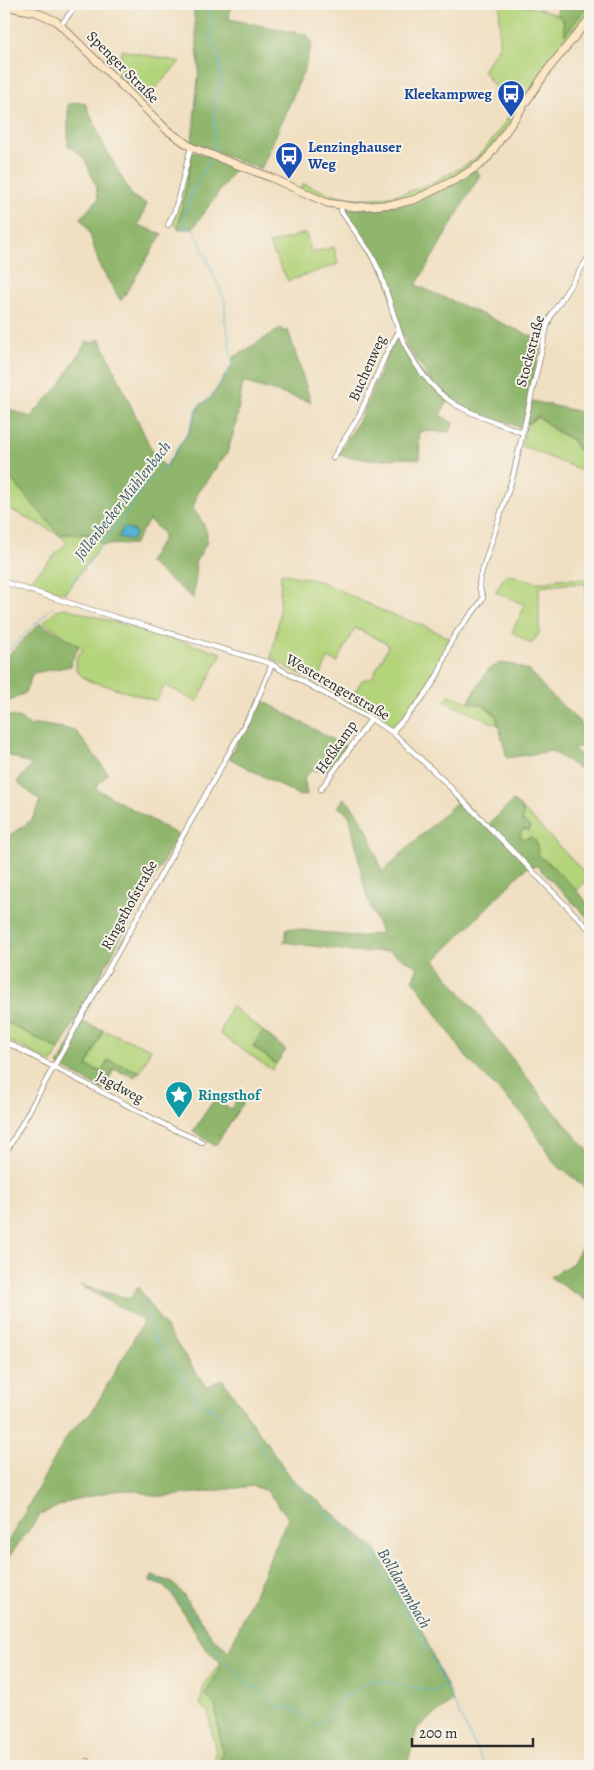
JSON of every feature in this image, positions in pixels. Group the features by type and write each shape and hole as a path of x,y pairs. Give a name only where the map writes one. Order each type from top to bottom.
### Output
{"main road":[{"name":"Spenger Straße","path":"4,6 36,12 51,18 61,25 167,130 192,147 289,185 327,203 342,206"},
{"path":"342,206 382,206 416,199 459,178 481,164 496,147 549,68 590,18"}],"street":[{"path":"61,25 77,4"},
{"path":"168,225 175,210 192,147"},
{"name":"Buchenweg","path":"342,206 341,211 371,254 384,280 399,331 408,351 433,386 442,395 460,407 523,434"},
{"name":"Stockstraße","path":"392,732 417,706 428,691 442,667 454,636 483,598 478,586 480,577 513,476 547,326 552,314 590,255"},
{"name":"Buchenweg","path":"333,458 359,416 386,354 399,331"},
{"name":"Westerengerstraße","path":"4,582 272,664 371,719 392,732 489,825 590,930"},
{"name":"Ringsthofstraße","path":"4,1156 254,708 272,664"},
{"name":"Heßkamp","path":"321,789 371,719"},
{"name":"Jagdweg","path":"4,1041 171,1128 202,1142"}],"green space":[{"path":"193,4 231,4 229,19 307,35 312,43 303,73 261,169 192,143 199,67"},
{"path":"500,4 533,7 556,15 563,19 565,35 580,15 590,6 590,14 568,40 489,152 475,165 439,186 418,195 376,205 331,202 300,189 303,184 350,198 365,199 393,196 434,181 464,166 479,155 496,135 520,99 496,89 483,71 499,46"},
{"path":"558,4 590,5 565,35 563,19 557,15"},
{"path":"122,50 180,62 143,101 117,75 124,62 120,60"},
{"path":"85,103 105,148 132,196 147,204 138,225 162,234 121,301 100,267 89,231 81,218 98,199 96,185 84,158 68,145 68,104"},
{"path":"194,151 236,168 193,228 178,229 192,152"},
{"path":"190,155 190,162 178,229 173,222"},
{"path":"476,169 480,175 416,285 542,341 522,428 460,406 434,385 409,349 399,328 387,280 373,252 344,212 347,209 398,205"},
{"path":"306,233 311,253 334,247 338,264 288,281 269,244"},
{"path":"281,328 283,332 288,330 311,402 243,382 235,428 227,453 198,492 193,508 204,525 207,534 206,544 195,563 196,575 193,598 148,562 163,539 163,533 149,520 134,544 102,545 94,534 59,534 4,471 4,407 30,417 59,386 87,341 91,343 100,339 151,449 165,468 189,432 199,406 211,398 232,365 233,358"},
{"path":"397,337 401,339 419,370 448,400 440,415 453,423 450,432 419,431 420,459 370,460 338,455 361,417 394,339"},
{"path":"532,401 581,412 590,419 590,455 579,450 573,440 538,416 526,425"},
{"path":"538,417 555,431 572,440 578,450 590,456 590,474 522,446 526,425"},
{"path":"4,471 59,534 94,534 102,545 65,593 32,583 28,585 67,542 56,533 4,506"},
{"path":"281,573 322,582 387,613 424,626 450,638 438,670 419,702 393,727 349,702 362,680 372,678 388,644 355,628 337,662 328,658 317,683 271,658 279,620"},
{"path":"506,574 536,582 548,582 558,579 590,579 586,584 539,587 539,634 531,644 512,632 525,605 495,592"},
{"path":"590,579 590,747 573,748 590,763 590,775 551,751 507,758 496,715 483,705 468,702 488,670 500,663 514,665 530,671 546,690 588,730 586,584"},
{"path":"65,608 222,653 197,702 165,685 156,701 92,682 78,673 76,670 76,658 83,649 44,622 56,610"},
{"path":"40,623 79,646 71,666 33,673 25,693 4,704 4,659"},
{"path":"449,695 483,705 496,715 498,725 445,702"},
{"path":"260,699 348,748 330,769 325,771 312,770 304,777 307,795 300,796 229,758"},
{"path":"4,714 21,719 31,726 37,724 75,730 108,773 95,788 178,835 59,1050 4,1021 4,958 8,945 4,911 7,898 4,874 4,839 32,820 40,801 17,782 32,765 4,753"},
{"path":"344,798 352,806 363,823 372,842 382,872 460,799 487,826 513,801 523,809 522,821 531,827 529,831 523,829 520,835 523,839 531,837 536,841 539,856 567,881 587,903 590,909 590,920 537,866 527,867 435,960 543,1098 590,1153 590,1194 575,1179 556,1165 525,1117 466,1057 413,979 418,967 389,951 356,952 284,942 287,928 359,937 381,933 366,894 350,818 347,813 338,807"},
{"path":"523,809 589,877 577,891 550,864 539,856 519,834 523,829"},
{"path":"231,1006 263,1031 253,1047 276,1064 272,1070 220,1034"},
{"path":"4,1021 59,1050 52,1063 4,1038"},
{"path":"82,1022 103,1030 87,1066 102,1072 108,1060 140,1072 134,1077 114,1069 103,1090 58,1065"},
{"path":"103,1030 151,1049 140,1072 108,1060 102,1072 87,1066"},
{"path":"263,1031 286,1050 276,1064 253,1046"},
{"path":"242,1091 248,1095 215,1146 193,1131 214,1100 231,1109"},
{"path":"590,1230 590,1303 550,1277 573,1263"},
{"path":"80,1285 130,1299 138,1287 206,1387 222,1379 292,1479 375,1549 422,1631 453,1701 417,1728 408,1766 218,1766 222,1752 215,1705 205,1695 222,1665 204,1647 173,1596 163,1586 150,1581 152,1576 169,1581 179,1589 213,1638 229,1651 288,1517 267,1491 253,1486 171,1496 154,1496 134,1490 113,1491 72,1500 41,1514 4,1563 4,1549 69,1433 93,1410 144,1321"},
{"path":"220,1663 222,1665 205,1695 215,1705 222,1753 218,1766 212,1766 216,1753 208,1712 200,1705 204,1686"}],"water":[{"path":"124,527 136,532 132,540 118,537"}],"waterway":[{"path":"208,4 212,26 210,40 219,61 221,86 215,93 215,152"},
{"name":"Jöllenbecker Mühlenbach","path":"65,592 131,507 145,484 164,468 188,432 198,406 210,398 232,365 225,322 225,301 194,229 183,229 185,212 193,192 212,158"},
{"name":"Jöllenbecker Mühlenbach","path":"4,654 53,607"},
{"path":"5,913 11,940"},
{"name":"Bolldammbach","path":"145,1300 154,1338 199,1402 214,1410 236,1433 247,1429 274,1465 283,1470"},
{"name":"Bolldammbach","path":"290,1480 310,1500 369,1548 419,1632 428,1652"},
{"path":"152,1579 168,1587 180,1598 211,1645 239,1673 246,1684 260,1689 276,1707 292,1708 309,1721"},
{"name":"Bolldammbach","path":"431,1657 485,1766"},
{"path":"314,1724 324,1722 328,1716 328,1711 343,1698 372,1680 434,1691 445,1686"}],"place":[{"name":"Kleekampweg","path":"511,118"},
{"name":"Lenzinghauser Weg","path":"289,180"},
{"name":"Ringsthof","path":"179,1119"}]}
